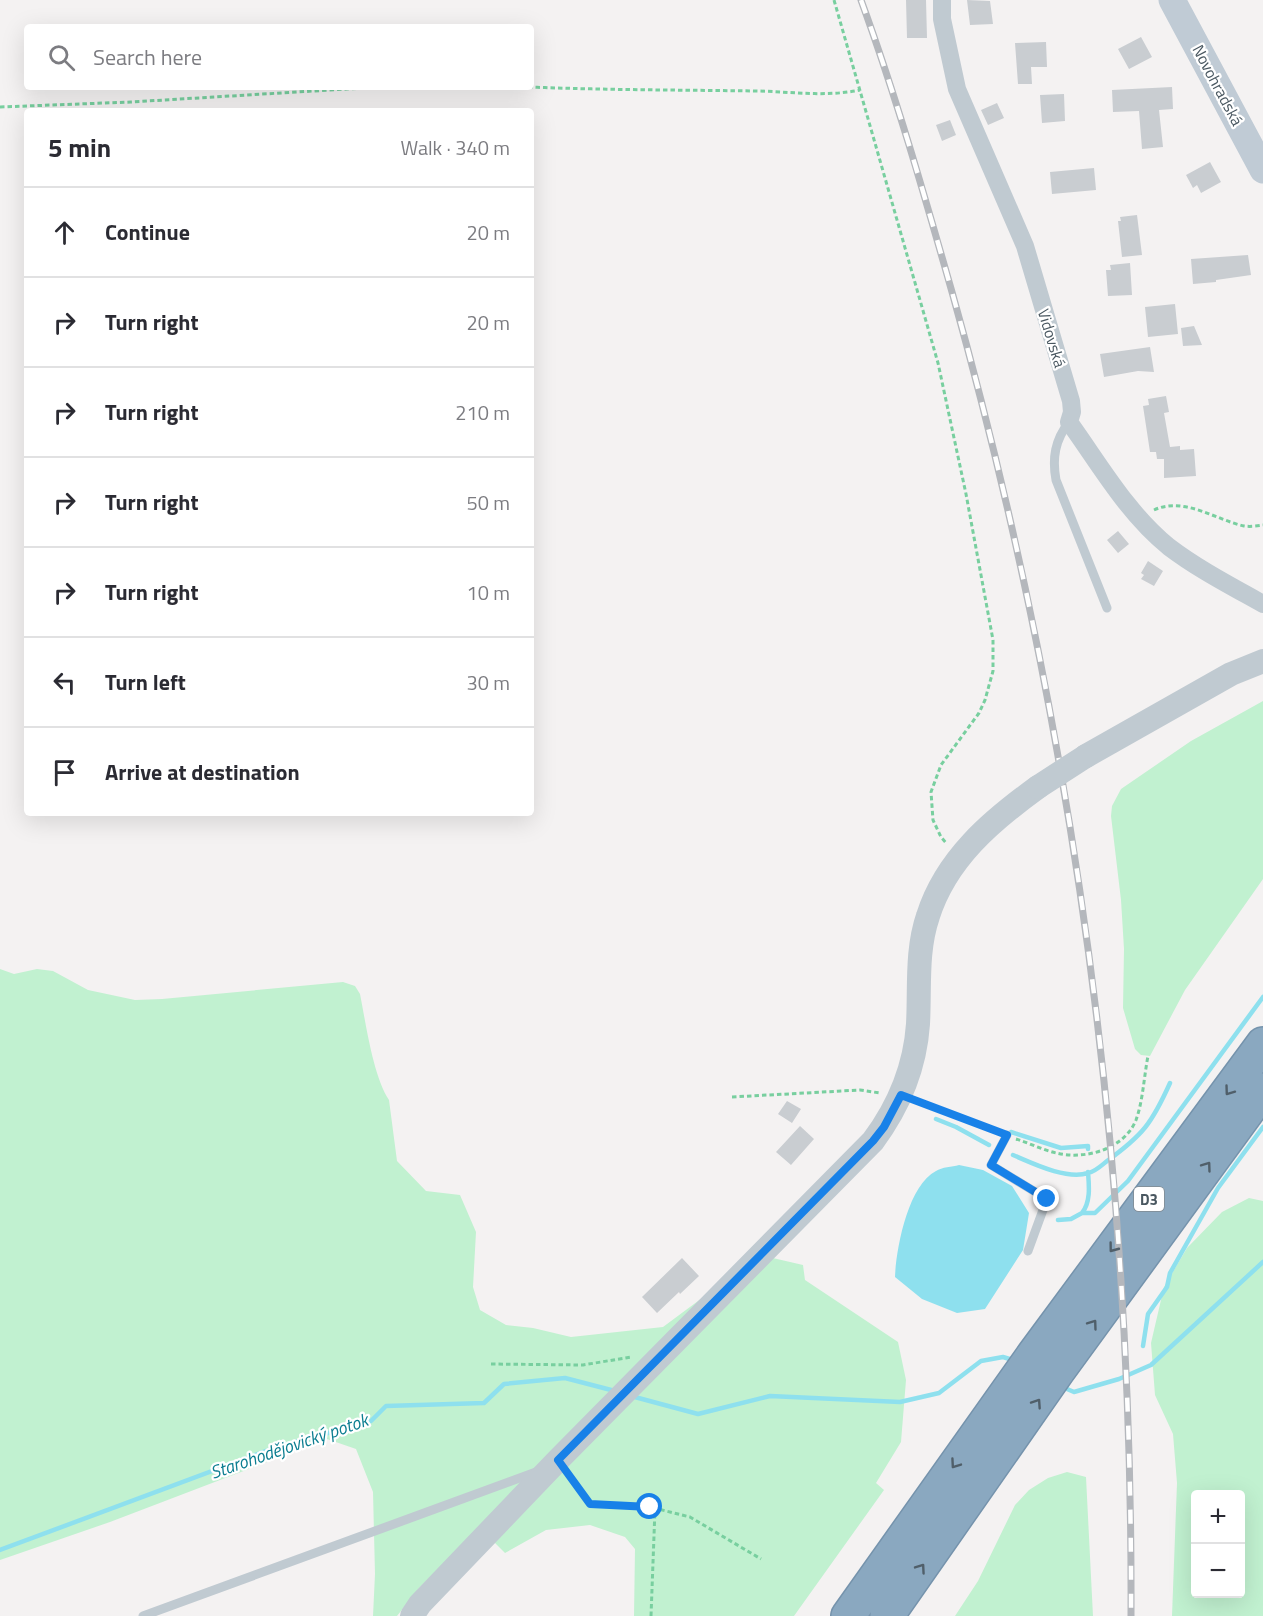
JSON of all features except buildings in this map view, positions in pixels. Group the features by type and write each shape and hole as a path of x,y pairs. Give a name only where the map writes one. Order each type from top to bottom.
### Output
{"highway":[{"name":"D3","path":"887,1616 1015,1435 1046,1362 1263,1044"},
{"name":"D3","path":"848,1616 989,1416 1046,1362 1263,1090"}],"main road":[{"name":"Novohradská","path":"1172,0 1263,170"}],"street":[{"name":"Vidovská","path":"942,0 942,19 957,89 1024,246 1071,401 1072,412 1069,422"},
{"path":"1069,422 1123,498 1169,546 1210,575 1263,604"},
{"path":"412,1616 420,1604 555,1463 873,1141 901,1095 913,1061 920,957 925,926 938,890 959,856 996,819 1038,787 1086,756 1231,674 1263,661"}],"lane":[{"path":"1069,422 1057,442 1054,470 1056,480 1107,608"},
{"path":"1007,1135 991,1165 1047,1199 1028,1251"},
{"path":"142,1616 555,1463"}],"path":[{"path":"834,0 938,363 966,494 993,640 993,671 985,700 979,713 941,765 931,792 931,811 936,829 959,856"},
{"path":"534,87 621,91 838,94 860,90"},
{"path":"0,107 330,90"},
{"path":"1142,520 1155,509 1165,505 1202,510 1245,526 1263,525"},
{"path":"732,1097 860,1090 901,1095 1057,1154 1080,1156 1110,1148 1130,1130 1136,1120 1148,1056"},
{"path":"491,1364 583,1365 665,1351"},
{"path":"555,1463 590,1504 655,1509 690,1517 761,1558"},
{"path":"651,1616 655,1509"}],"green space":[{"path":"1263,701 1263,879 1185,990 1150,1056 1141,1055 1135,1049 1123,1008 1124,949 1111,816 1112,806 1121,789 1191,741"},
{"path":"0,969 14,974 37,969 53,971 88,990 135,1000 343,982 355,986 360,994 374,1064 389,1100 397,1161 426,1191 460,1195 476,1232 473,1287 480,1310 506,1325 533,1328 571,1337 663,1327 760,1255 803,1265 805,1280 898,1342 906,1380 901,1442 876,1483 884,1490 794,1616 634,1616 635,1549 625,1537 590,1525 546,1530 505,1553 480,1528 419,1588 397,1616 373,1616 375,1574 373,1492 356,1449 327,1439 110,1522 0,1560"},
{"path":"1249,1198 1263,1201 1263,1616 1172,1616 1177,1483 1173,1434 1155,1395 1151,1343 1164,1287 1187,1248 1222,1212"},
{"path":"1067,1472 1086,1477 1093,1616 955,1616 978,1581 1015,1505 1029,1490 1048,1478"}],"water":[{"path":"959,1165 983,1170 1012,1186 1029,1213 1023,1250 985,1309 957,1313 922,1299 895,1277 905,1219 918,1190 926,1178 936,1171"}],"waterway":[{"path":"1058,1220 1071,1219 1082,1213 1095,1213 1128,1181 1263,997"},
{"path":"1013,1155 1060,1172 1079,1175 1093,1171 1138,1135 1152,1118 1170,1083"},
{"path":"936,1119 989,1145"},
{"path":"1143,1346 1148,1314 1167,1287 1170,1273 1218,1188 1263,1127"},
{"path":"1011,1132 1061,1148 1088,1146 1088,1149"},
{"path":"1082,1213 1088,1199 1088,1172"},
{"name":"Starohodějovický potok","path":"1060,1386 1074,1392 1119,1379 1151,1365 1263,1262"},
{"name":"Starohodějovický potok","path":"631,1396 698,1414 770,1396 900,1402 939,1393 981,1361 1003,1357 1016,1361"},
{"name":"Starohodějovický potok","path":"0,1550 274,1448 371,1421 386,1406 484,1403 504,1384 565,1378 615,1391"}],"railway":[{"path":"861,0 920,182 995,455 1032,619 1063,783 1088,948 1107,1113 1121,1280 1129,1447 1131,1616"}],"route":[{"path":"650,1507 590,1504 558,1460 873,1141 884,1127 901,1095 1007,1135 991,1165 1047,1199"}]}
